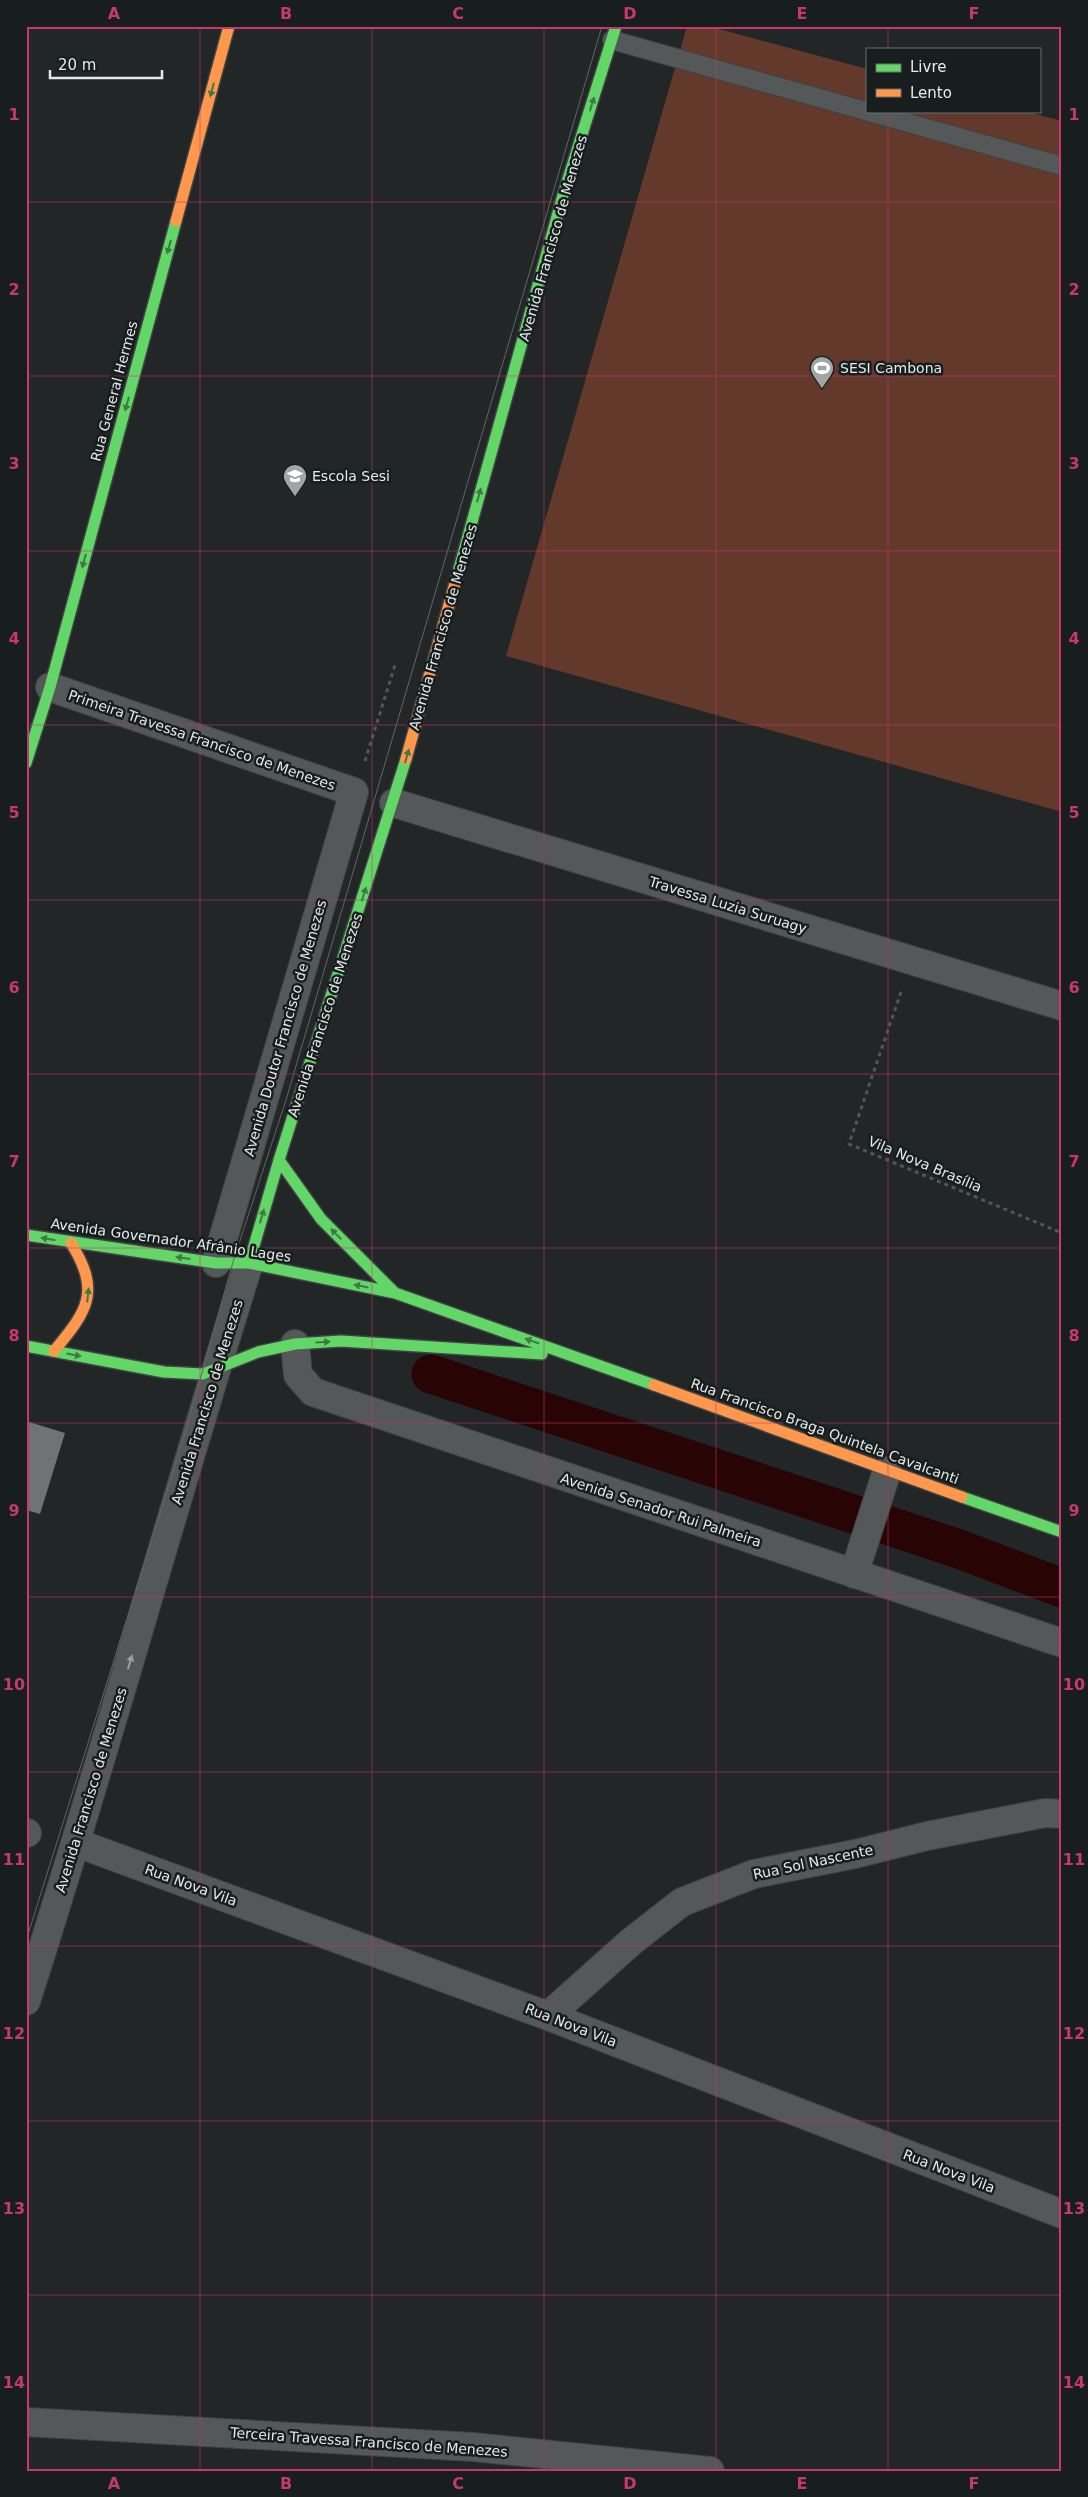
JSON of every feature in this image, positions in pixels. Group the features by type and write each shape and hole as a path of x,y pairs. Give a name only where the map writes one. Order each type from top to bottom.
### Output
{"street":[{"name":"Rua General Hermes","path":"26,764 50,687 230,26"},
{"name":"Avenida Francisco de Menezes","path":"26,2001 77,1843 215,1371 279,1160 394,803 563,195 614,33"},
{"name":"Primeira Travessa Francisco de Menezes","path":"50,687 354,792"},
{"name":"Avenida Doutor Francisco de Menezes","path":"216,1263 354,792"},
{"name":"Travessa Luzia Suruagy","path":"394,803 1062,1006"},
{"path":"279,1160 321,1219 395,1293"},
{"name":"Avenida Governador Afrânio Lages","path":"26,1235 216,1263 249,1263 395,1293 578,1357"},
{"path":"54,1351 76,1326 86,1307 89,1283 84,1262 71,1243"},
{"path":"26,1346 164,1372 203,1374 215,1371 258,1352 295,1344 341,1341 389,1342 578,1357"},
{"name":"Avenida Senador Rui Palmeira","path":"295,1344 298,1375 313,1392 1062,1643"},
{"name":"Rua Francisco Braga Quintela Cavalcanti","path":"578,1357 883,1484 1062,1532"},
{"path":"854,1574 883,1484"},
{"name":"Rua Sol Nascente","path":"548,2016 632,1941 682,1902 754,1874 855,1854 927,1836 1045,1813 1062,1814"},
{"name":"Rua Nova Vila","path":"77,1843 548,2016 1062,2214"},
{"name":"Terceira Travessa Francisco de Menezes","path":"26,2422 472,2446 710,2471"}],"lane":[{"path":"614,33 866,108"},
{"path":"880,112 1062,166"}],"path":[{"name":"Vila Nova Brasília","path":"911,960 848,1144 1062,1233"}],"shaded area":[{"name":"SESI Cambona","path":"687,26 708,26 866,69 866,112 1028,112 1062,121 1062,812 506,656"}],"building":[{"path":"26,1421 65,1433 40,1514 26,1510"}],"waterway":[{"path":"431,1374 959,1549 1062,1588"}],"tram line":[{"path":"26,1941 186,1430 233,1262 286,1100 602,26"}],"traffic: fast":[{"path":"455,583 563,195 616,26"},
{"path":"26,763 50,687 176,221"},
{"path":"249,1263 279,1160 406,759"},
{"path":"279,1160 321,1219 395,1293"},
{"path":"26,1235 216,1263 249,1263 395,1293 654,1385"},
{"path":"26,1346 164,1372 203,1374 258,1352 295,1344 341,1341 542,1354"},
{"path":"962,1497 1062,1532"}],"traffic: slow":[{"path":"176,221 229,26"},
{"path":"406,759 455,583"},
{"path":"54,1351 66,1337 82,1312 88,1288 86,1275 71,1243"},
{"path":"654,1385 962,1497"}],"place":[{"name":"SESI Cambona","path":"822,389"},
{"name":"Escola Sesi","path":"295,497"}]}
